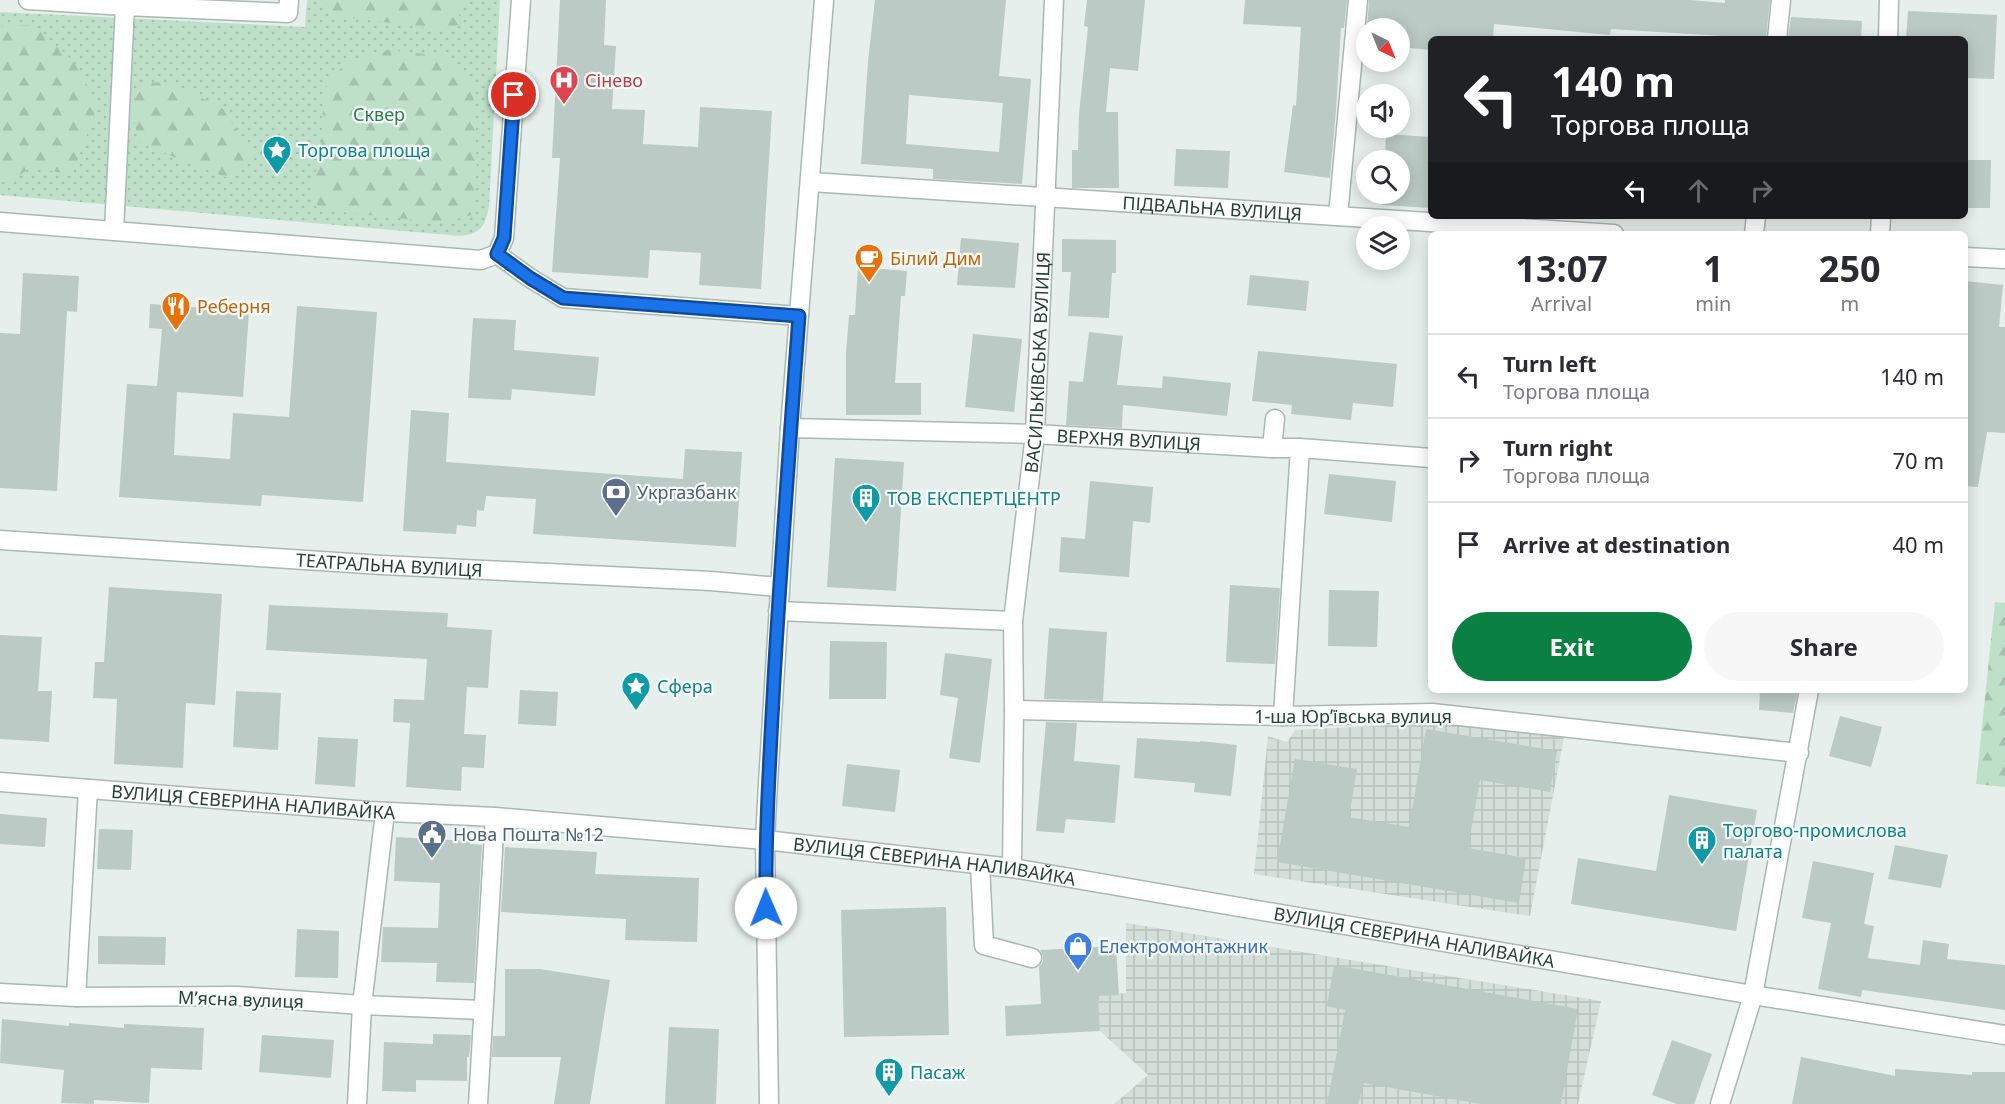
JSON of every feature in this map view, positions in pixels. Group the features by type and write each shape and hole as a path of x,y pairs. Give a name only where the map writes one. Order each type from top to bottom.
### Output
{"street":[{"path":"28,0 288,14 289,0"},
{"path":"0,222 482,260 497,254 504,238 520,0"},
{"path":"769,1104 765,840 790,428 824,0"},
{"name":"ВАСИЛЬКІВСЬКА ВУЛИЦЯ","path":"1012,868 1013,621 1035,434 1054,0"},
{"path":"1338,216 1358,0"},
{"path":"1777,36 1781,0"},
{"path":"1888,36 1889,0"},
{"path":"114,231 125,6"},
{"name":"ПІДВАЛЬНА ВУЛИЦЯ","path":"811,182 1568,231"},
{"path":"497,254 563,298 799,316"},
{"path":"1968,257 2005,260"},
{"path":"1272,448 1275,419"},
{"name":"ВЕРХНЯ ВУЛИЦЯ","path":"790,428 1035,434 1300,448 1428,458"},
{"path":"1283,716 1300,448"},
{"name":"ТЕАТРАЛЬНА ВУЛИЦЯ","path":"0,540 382,565 779,586"},
{"path":"778,611 1013,621"},
{"path":"1720,1104 1754,995 1809,693"},
{"name":"1-ша Юрʼївська вулиця","path":"1014,710 1283,716 1432,713 1799,753"},
{"name":"ВУЛИЦЯ СЕВЕРИНА НАЛИВАЙКА","path":"0,782 385,812 495,817 765,840 1012,868 1754,995 2005,1035"},
{"path":"76,997 88,789"},
{"path":"357,1104 362,1005 385,812"},
{"path":"478,1104 495,817"},
{"path":"980,865 984,945 1032,958"},
{"name":"Мʼясна вулиця","path":"0,993 76,997 237,996 362,1005 482,1010"}],"shaded area":[{"path":"1432,723 1532,732 1564,738 1530,916 1254,874 1268,736 1287,742 1295,730"},
{"path":"1126,923 1601,1001 1578,1104 1114,1104 1148,1075 1100,1031 1098,996 1126,993"}],"green space":[{"name":"Сквер","path":"307,0 500,0 489,207 484,224 477,231 460,236 0,195 0,12 305,27"},
{"path":"324,0 461,0 458,25 438,31 416,26 334,16"},
{"path":"34,25 75,63 98,105 72,175 32,167 8,182 0,182 0,29 3,26"},
{"path":"390,50 450,57 473,84 477,168 472,215 443,223 322,210 311,198 321,148 324,90 345,63"},
{"path":"171,82 223,109 251,153 231,179 139,141 131,109 141,83"},
{"path":"1995,602 2005,603 2005,787 1976,784"}],"building":[{"path":"560,0 606,0 604,45 616,46 612,109 645,110 643,144 698,147 700,107 772,111 761,289 699,285 701,253 650,250 648,278 552,272 560,158 552,158"},
{"path":"875,0 1006,0 999,76 1031,79 1022,184 933,179 933,169 861,164","holes":["909,95 1003,103 999,152 906,144"]},
{"path":"1087,0 1145,0 1138,71 1110,68 1106,112 1118,112 1119,188 1072,188 1072,150 1078,150 1079,114 1088,27 1084,26"},
{"path":"1245,0 1347,0 1344,28 1341,28 1330,178 1284,172 1293,105 1296,106 1301,27 1243,24"},
{"path":"1369,0 1690,0 1725,3 1725,0 1770,0 1766,36 1723,36 1611,29 1610,35 1494,24 1493,36 1428,36 1428,50 1410,48 1410,18 1368,18"},
{"path":"1908,11 1997,15 1994,79 1968,78 1968,36 1906,36"},
{"path":"1791,17 1862,21 1861,36 1788,36"},
{"path":"1428,137 1428,208 1382,205 1410,204 1410,150 1385,150 1386,138"},
{"path":"1176,149 1230,151 1228,188 1174,186"},
{"path":"1968,160 1991,160 1990,208 1968,208"},
{"path":"961,238 1019,243 1015,288 957,285"},
{"path":"1062,239 1116,240 1116,273 1112,273 1109,318 1068,316 1071,272 1062,272"},
{"path":"858,267 907,271 905,296 901,296 895,383 921,383 921,415 846,415 846,353 849,315 855,315"},
{"path":"23,273 79,276 77,312 67,311 57,491 0,488 0,333 20,334"},
{"path":"1250,275 1309,281 1306,311 1247,305"},
{"path":"1968,281 2003,285 1999,327 2005,327 2005,433 1987,432 1978,487 1968,486"},
{"path":"150,304 249,311 243,397 177,392 174,455 230,459 233,413 289,417 297,306 377,312 363,502 262,495 261,506 119,497 127,384 157,386 162,329 149,328"},
{"path":"473,318 516,320 514,350 599,357 595,396 512,389 511,400 468,398"},
{"path":"1089,332 1123,336 1117,385 1162,388 1163,376 1231,383 1227,416 1123,405 1122,428 1066,425 1069,381 1083,382"},
{"path":"973,334 1022,339 1014,412 965,407"},
{"path":"1258,351 1397,364 1393,407 1353,403 1351,420 1291,414 1292,405 1252,401"},
{"path":"411,410 449,413 446,462 683,479 685,449 742,452 736,547 533,534 536,499 486,496 484,511 477,510 476,527 457,525 456,534 403,531"},
{"name":"ТОВ ЕКСПЕРТЦЕНТР","path":"835,458 904,462 896,591 827,587"},
{"path":"1329,474 1396,481 1392,522 1324,514"},
{"path":"1090,481 1153,487 1150,523 1133,521 1129,577 1059,572 1061,537 1085,539"},
{"path":"1230,585 1280,588 1275,664 1226,662"},
{"path":"109,587 222,594 215,705 186,703 183,768 114,764 117,699 93,698 95,662 104,662"},
{"path":"1329,590 1379,591 1377,647 1328,646"},
{"path":"269,605 448,613 447,627 492,630 488,688 467,687 464,734 486,735 484,768 462,767 461,791 406,787 410,723 393,722 394,699 424,700 427,659 266,650"},
{"path":"1049,628 1107,632 1103,701 1044,699"},
{"path":"0,635 42,637 38,691 52,691 49,742 0,739"},
{"path":"830,641 887,642 886,699 829,699"},
{"path":"945,653 992,659 980,763 949,758 958,698 940,695"},
{"path":"520,690 558,692 556,726 518,724"},
{"path":"236,691 281,693 278,750 233,747"},
{"path":"1760,693 1797,693 1793,713 1759,710"},
{"path":"1840,716 1882,727 1871,767 1829,756"},
{"path":"1046,722 1077,723 1074,761 1120,765 1115,823 1066,819 1064,833 1036,831"},
{"path":"1426,729 1557,751 1550,792 1480,780 1468,848 1526,858 1519,903 1277,862 1295,759 1357,769 1349,817 1409,827"},
{"path":"318,737 358,739 355,787 315,784"},
{"path":"1137,738 1237,745 1231,796 1194,792 1195,783 1134,778"},
{"path":"847,764 900,770 895,812 842,806"},
{"name":"Торгово-промислова палата","path":"1669,795 1757,810 1736,931 1571,904 1578,858 1656,871"},
{"path":"0,814 47,818 45,847 0,844"},
{"path":"99,829 133,830 131,870 97,869"},
{"path":"396,837 470,841 470,844 482,845 474,983 436,982 437,963 381,962 383,927 438,928 440,883 394,881"},
{"path":"1895,845 1948,855 1941,888 1888,879"},
{"path":"505,847 597,852 595,874 699,878 697,942 625,940 626,919 501,912"},
{"path":"1813,861 1874,873 1864,924 1874,926 1868,958 1920,965 1923,940 1949,944 1947,959 2005,965 2005,1010 1862,990 1861,997 1818,989 1831,923 1802,918"},
{"path":"946,907 949,1035 844,1037 841,910"},
{"path":"297,929 339,931 338,978 295,977"},
{"path":"98,936 166,937 165,965 98,964"},
{"name":"Електромонтажник","path":"1116,946 1119,995 1098,996 1100,1031 1006,1036 1005,1006 1041,1004 1039,967 1043,956 1040,950"},
{"path":"1334,965 1578,1009 1561,1104 1481,1104 1364,1083 1358,1104 1327,1104 1345,1010 1327,1006"},
{"path":"505,969 540,969 610,980 590,1104 554,1104 561,1057 492,1057 493,1036 505,1036"},
{"path":"2,1019 69,1026 69,1023 124,1028 124,1024 204,1028 202,1070 151,1068 149,1103 94,1100 94,1104 61,1103 64,1070 0,1063"},
{"path":"669,1027 719,1029 716,1104 665,1104"},
{"path":"433,1034 471,1035 469,1057 467,1057 467,1081 416,1080 416,1092 382,1091 384,1042 433,1044"},
{"path":"262,1035 334,1040 331,1078 259,1072"},
{"path":"1672,1040 1712,1054 1694,1104 1677,1104 1652,1095"},
{"path":"1801,1057 1895,1076 1895,1069 1972,1075 1972,1072 2005,1072 2005,1104 1792,1104"}],"place":[{"name":"Сінево","path":"564,106"},
{"name":"Торгова площа","path":"277,176"},
{"name":"Білий Дим","path":"869,284"},
{"name":"Реберня","path":"176,332"},
{"name":"Укргазбанк","path":"616,518"},
{"name":"ТОВ ЕКСПЕРТЦЕНТР","path":"866,524"},
{"name":"Сфера","path":"636,712"},
{"name":"Нова Пошта №12","path":"432,860"},
{"name":"Торгово-промислова палата","path":"1702,866"},
{"name":"Електромонтажник","path":"1078,972"},
{"name":"Пасаж","path":"889,1098"}],"route":[{"path":"514,95 504,238 497,254 563,298 799,316 779,586 768,783 765,840 766,908"}]}
